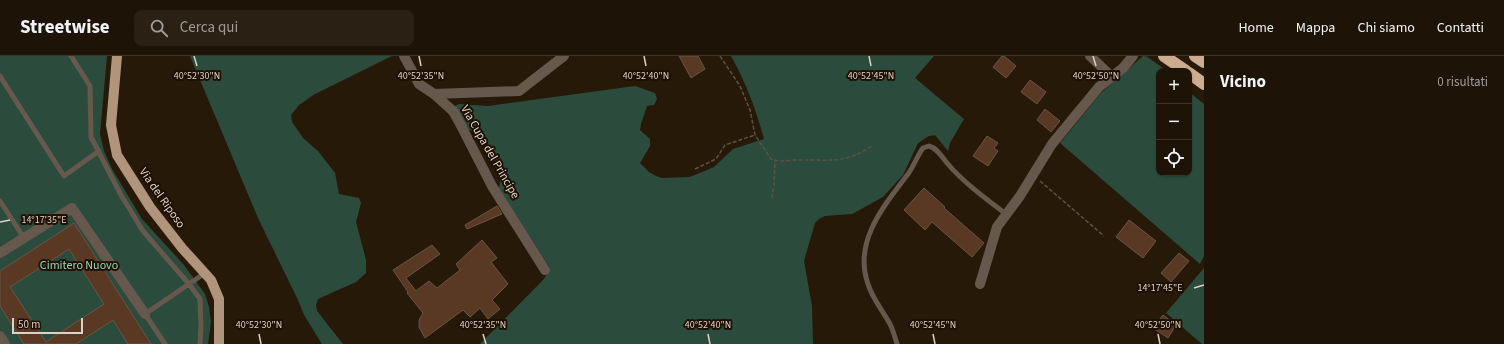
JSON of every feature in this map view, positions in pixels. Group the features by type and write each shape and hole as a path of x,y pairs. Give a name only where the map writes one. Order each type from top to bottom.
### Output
{"highway":[{"path":"1164,56 1182,68"},
{"path":"1195,56 1204,62"},
{"path":"1192,76 1204,84"}],"main road":[{"name":"Via del Riposo","path":"117,56 111,125 117,155 150,207 182,248 211,280 219,299 219,344"}],"street":[{"name":"Via Cupa del Principe","path":"404,56 419,84 434,94 454,112 492,186 545,270"},
{"path":"434,94 519,92 564,56"},
{"path":"1090,56 1112,77"},
{"path":"980,284 997,227 1020,196 1052,144 1099,87 1122,68 1133,56"},
{"path":"0,253 72,208 145,314"},
{"path":"0,336 5,344"}],"lane":[{"path":"71,56 90,86 91,137 121,195 143,230 190,284 200,299 202,326 200,344"},
{"path":"0,76 64,176 99,151"},
{"path":"897,344 890,325 868,284 864,263 868,239 875,220 892,194 909,173 923,148 930,146 935,148 950,166 983,196 1006,214"},
{"path":"0,201 24,238"},
{"path":"165,344 145,314 205,274"}],"path":[{"path":"720,56 742,92 750,110 754,135 771,159 780,162 793,160 843,160 860,154 872,146"},
{"path":"695,169 716,159 725,145 754,135"},
{"path":"772,198 776,161"},
{"path":"1034,173 1066,204 1104,236"}],"green space":[{"name":"Cimitero Nuovo","path":"0,56 107,56 100,134 104,151 112,169 142,219 184,265 205,294 211,322 208,344 0,344"},
{"path":"190,56 392,56 315,94 299,105 291,115 292,122 303,138 318,151 335,173 339,194 359,198 361,203 356,222 366,260 366,273 356,282 318,299 316,305 317,311 343,344 322,344 304,315 258,218"},
{"path":"731,56 934,56 915,78 964,119 950,143 948,151 935,135 929,136 918,143 903,175 883,197 852,214 825,216 815,223 804,261 812,306 813,344 480,344 544,279 550,268 505,198 497,202 501,175 484,135 455,125 446,110 459,104 488,106 635,86 655,93 657,99 654,105 647,106 641,124 640,130 650,139 650,146 640,163 649,172 662,178 690,177 714,167 733,149 764,139 750,96"},
{"path":"1143,56 1146,56 1163,68 1156,68 1156,176 1192,176 1192,94 1204,104 1204,256 1200,264 1060,143 1101,93"},
{"path":"1204,268 1204,344 1202,344 1166,313"}],"building":[{"path":"679,56 698,56 705,69 691,78"},
{"path":"1002,56 1016,66 1006,78 993,67"},
{"path":"1030,80 1046,92 1037,104 1021,92"},
{"path":"1045,109 1060,121 1051,132 1037,120"},
{"path":"987,136 998,143 994,148 998,151 988,166 973,156"},
{"path":"924,188 945,207 944,208 984,243 972,257 932,222 925,230 904,210"},
{"path":"497,206 502,214 467,229 465,225"},
{"path":"1129,220 1156,241 1143,258 1116,237"},
{"path":"74,223 151,344 128,344 113,320 76,344 24,344 0,306 0,271","holes":["69,249 104,304 46,342 10,287"]},
{"path":"482,240 497,258 491,262 508,284 492,300 500,309 488,319 480,308 470,317 463,310 425,338 419,327 419,320 423,313 407,293 408,292 393,270 432,245 440,254 406,278 416,291 429,281 437,288 460,270 456,264"},
{"path":"1179,253 1189,261 1171,282 1161,273"},
{"path":"1163,315 1176,325 1168,338 1153,328"}]}
